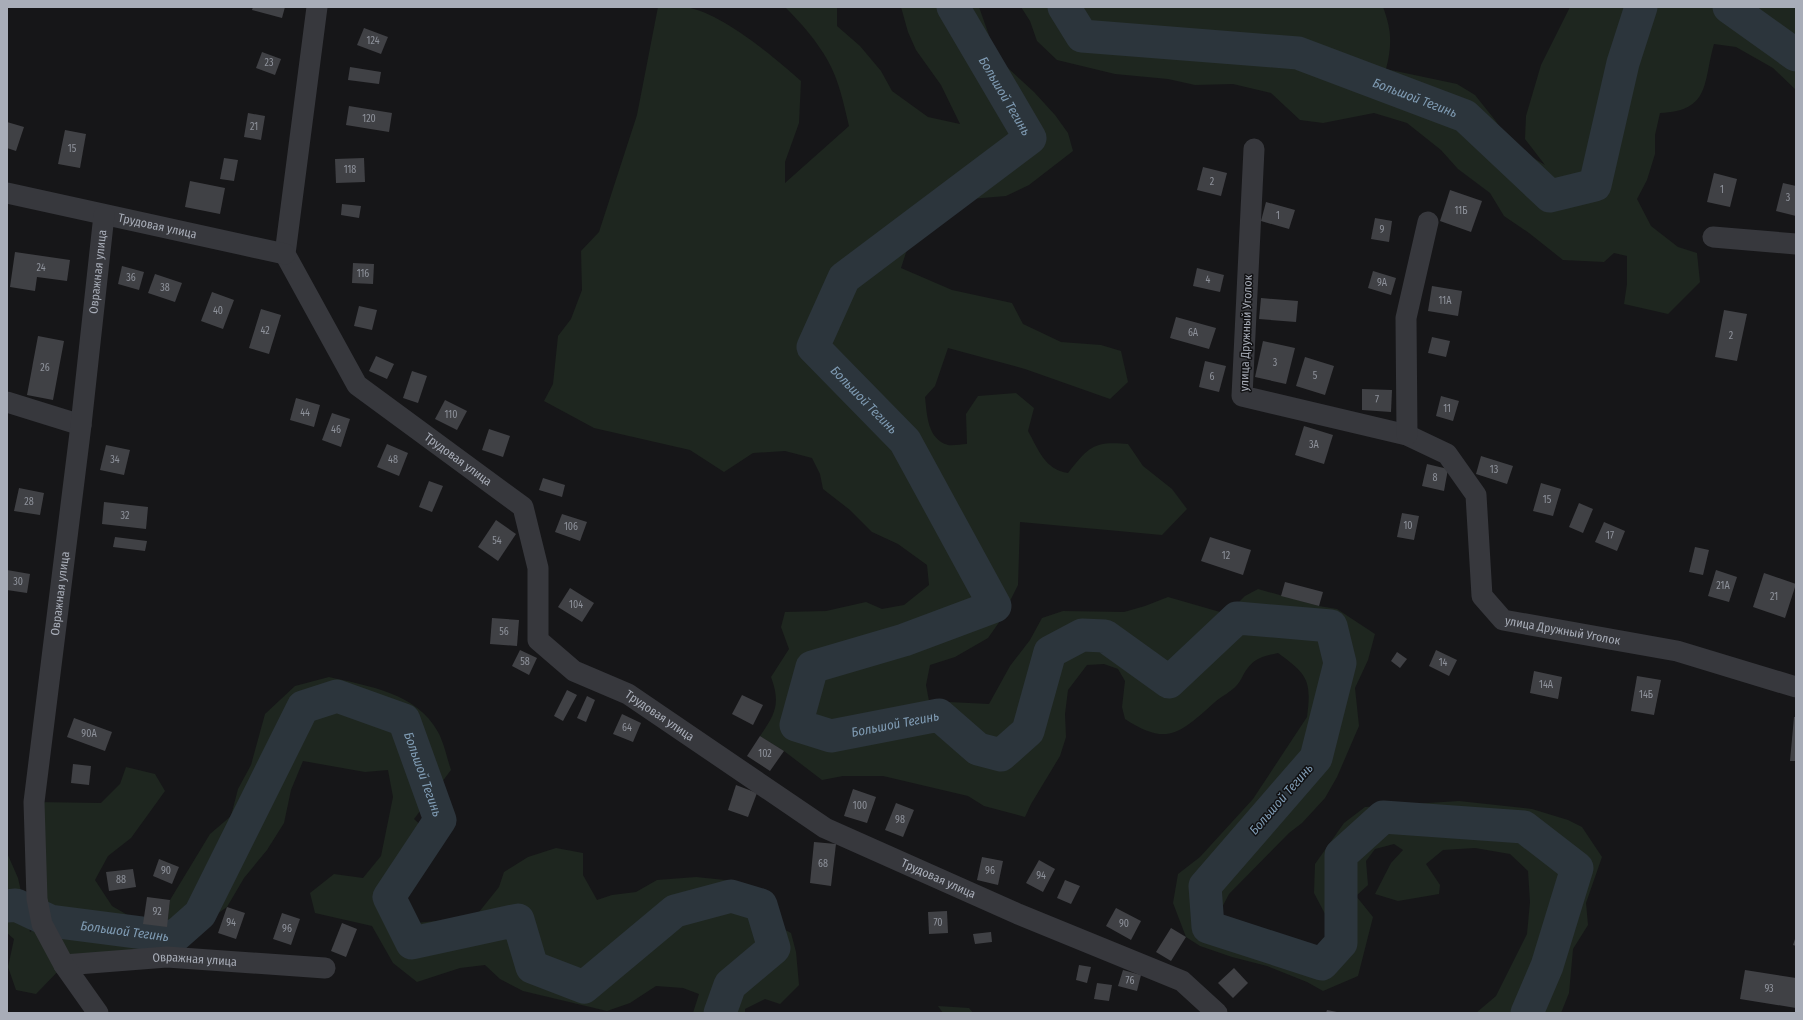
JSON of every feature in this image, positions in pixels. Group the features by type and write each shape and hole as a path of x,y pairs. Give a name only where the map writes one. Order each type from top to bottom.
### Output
{"street":[{"path":"285,254 317,7"},
{"name":"улица Дружный Уголок","path":"1254,149 1242,396 1408,435 1447,454 1476,495 1482,596 1503,620 1677,651 1796,687"},
{"name":"Трудовая улица","path":"7,193 104,216 285,254 357,385 523,507 538,568 538,640 574,671 628,694 825,828 1018,914 1182,981 1217,1013"},
{"name":"Овражная улица","path":"98,1013 64,966 42,924 37,899 34,802 81,425 104,216"},
{"path":"1408,435 1406,318 1428,222"},
{"path":"1713,237 1796,244"},
{"path":"7,402 81,425"},
{"name":"Овражная улица","path":"64,966 167,957 325,968"}],"shaded area":[{"path":"658,7 686,7 700,11 715,18 747,37 801,81 799,123 785,162 785,183 849,126 843,101 832,68 819,46 785,7 837,7 837,26 860,46 881,71 892,91 928,117 960,124 941,85 916,50 908,32 901,7 979,7 997,58 1034,92 1055,115 1068,133 1073,151 1029,185 1006,196 970,199 951,210 932,227 912,234 901,268 952,290 1012,303 1023,324 1061,342 1101,345 1121,351 1128,382 1110,399 1025,369 948,348 935,386 925,397 929,425 932,432 941,442 948,445 967,444 966,414 978,396 1016,393 1034,408 1028,431 1043,458 1053,468 1068,473 1081,457 1099,445 1116,443 1128,444 1143,466 1172,489 1187,509 1162,535 1020,522 1018,585 1000,621 988,638 955,657 930,665 926,685 929,701 989,704 1010,666 1030,640 1042,618 1063,611 1124,612 1168,597 1227,614 1245,596 1258,589 1319,606 1337,609 1375,634 1368,660 1355,688 1359,726 1337,777 1325,798 1302,823 1289,833 1229,894 1215,921 1279,942 1302,947 1323,945 1334,931 1314,893 1315,864 1344,823 1365,807 1459,801 1532,809 1568,820 1582,827 1602,857 1586,903 1588,925 1573,949 1569,993 1561,1013 1476,1013 1496,996 1527,934 1530,902 1528,871 1510,854 1475,848 1443,850 1426,864 1440,885 1439,894 1398,901 1375,894 1391,863 1403,850 1394,844 1375,849 1366,861 1368,885 1356,896 1373,917 1358,976 1323,991 1307,982 1267,966 1232,957 1200,946 1186,937 1173,903 1178,874 1200,857 1253,799 1307,717 1309,694 1305,679 1288,660 1278,653 1264,656 1253,662 1235,687 1192,722 1173,733 1163,734 1152,733 1125,719 1122,707 1125,681 1118,669 1104,664 1087,665 1068,690 1065,714 1066,737 1060,756 1031,804 1025,817 984,806 968,796 883,776 843,776 822,780 784,751 760,736 773,715 775,708 776,695 771,677 789,649 781,627 785,612 826,611 866,602 882,609 904,605 929,585 927,565 898,544 872,532 850,510 823,489 820,474 812,458 785,451 753,453 724,472 690,450 594,428 544,401 553,384 558,336 571,319 582,290 581,251 599,232 637,115"},
{"path":"1021,7 1383,7 1388,23 1390,38 1386,69 1457,84 1475,95 1495,120 1512,145 1545,165 1525,139 1526,116 1541,65 1570,7 1796,7 1796,90 1773,68 1736,47 1714,44 1706,82 1697,100 1688,107 1677,111 1660,113 1655,135 1655,154 1647,180 1637,199 1651,226 1678,247 1697,253 1700,282 1668,314 1624,304 1627,284 1627,256 1614,253 1604,262 1563,260 1529,233 1504,216 1490,193 1458,169 1441,150 1407,123 1374,113 1323,123 1300,120 1271,93 1233,84 1195,85 1168,79 1115,74 1057,60 1037,41 1030,21"},
{"path":"329,677 375,688 405,700 418,708 429,719 442,741 451,770 414,819 439,842 402,903 416,923 475,917 499,887 504,872 528,857 556,848 583,853 583,875 597,900 612,895 636,892 657,880 696,877 725,880 752,891 754,913 791,933 796,952 799,985 780,1004 765,999 745,1009 745,1013 693,1013 699,994 683,988 656,986 630,1003 607,1011 523,991 500,979 485,965 460,968 417,982 393,963 372,926 315,913 310,893 334,874 363,878 381,856 393,797 388,770 365,772 303,761 291,790 284,823 267,850 244,878 227,907 200,926 179,946 147,947 126,960 64,965 36,994 16,990 8,967 14,939 7,933 7,853 18,878 30,932 42,924 34,802 101,803 120,784 126,767 155,774 165,791 131,838 108,856 95,880 112,906 143,924 167,927 170,900 210,834 231,816 238,789 251,765 265,714 295,686"},
{"path":"938,1006 969,1008 973,1013 943,1013"}],"building":[{"path":"253,7 285,7 282,18 252,10"},
{"path":"364,28 388,37 381,54 357,45"},
{"path":"262,52 281,59 275,75 256,68"},
{"path":"350,67 381,72 379,84 348,80"},
{"path":"349,106 392,113 389,132 346,125"},
{"path":"248,113 265,116 261,140 244,137"},
{"path":"7,122 24,127 16,151 7,148"},
{"path":"65,130 86,134 80,168 58,164"},
{"path":"224,158 238,160 234,181 220,179"},
{"path":"364,158 365,182 336,183 335,159"},
{"path":"1203,167 1227,173 1221,196 1197,190"},
{"path":"1714,173 1737,179 1730,207 1707,202"},
{"path":"190,181 225,188 220,214 185,207"},
{"path":"1783,183 1796,186 1796,216 1776,211"},
{"path":"1450,190 1482,201 1471,232 1440,221"},
{"path":"1266,202 1295,210 1289,229 1261,221"},
{"path":"342,204 361,206 359,218 341,215"},
{"path":"1375,218 1392,221 1389,242 1371,239"},
{"path":"15,252 70,260 67,281 37,277 35,291 10,287"},
{"path":"353,263 374,264 373,284 352,283"},
{"path":"122,266 144,272 139,290 118,284"},
{"path":"1197,268 1224,275 1220,292 1193,286"},
{"path":"1373,271 1396,278 1391,295 1368,288"},
{"path":"155,274 182,283 175,302 148,293"},
{"path":"1432,286 1462,291 1458,316 1428,311"},
{"path":"212,292 234,300 223,329 201,321"},
{"path":"1261,298 1298,301 1296,322 1259,319"},
{"path":"359,306 377,310 372,330 354,326"},
{"path":"261,309 281,315 269,354 249,348"},
{"path":"1724,310 1747,314 1737,361 1715,357"},
{"path":"1176,317 1216,328 1209,349 1170,338"},
{"path":"38,336 64,341 53,400 27,395"},
{"path":"1432,337 1450,341 1446,357 1428,353"},
{"path":"1263,341 1295,348 1286,384 1255,377"},
{"path":"376,356 394,364 387,379 369,371"},
{"path":"1305,357 1334,366 1325,395 1296,386"},
{"path":"1205,361 1226,366 1219,392 1199,387"},
{"path":"412,371 427,376 418,403 403,398"},
{"path":"1362,389 1392,390 1391,412 1362,410"},
{"path":"1441,396 1459,401 1453,421 1436,416"},
{"path":"296,398 320,405 314,427 290,420"},
{"path":"445,400 467,411 457,430 435,419"},
{"path":"332,413 350,419 341,447 322,440"},
{"path":"1304,426 1333,435 1324,464 1295,455"},
{"path":"489,429 510,436 503,457 482,450"},
{"path":"387,444 408,453 399,476 377,467"},
{"path":"106,445 130,450 124,475 100,470"},
{"path":"1481,456 1513,466 1507,484 1476,474"},
{"path":"1427,464 1448,469 1444,491 1422,486"},
{"path":"543,478 565,485 562,497 539,490"},
{"path":"429,481 443,486 432,512 419,507"},
{"path":"1541,483 1561,489 1553,516 1533,511"},
{"path":"19,488 44,493 40,515 14,511"},
{"path":"104,502 148,507 146,529 102,524"},
{"path":"1579,503 1593,509 1583,533 1569,527"},
{"path":"1402,513 1419,516 1414,540 1397,537"},
{"path":"562,514 587,522 580,541 555,532"},
{"path":"496,520 516,534 498,561 478,547"},
{"path":"1604,522 1625,531 1617,551 1595,542"},
{"path":"115,537 147,541 145,551 113,547"},
{"path":"1210,537 1251,550 1243,575 1201,561"},
{"path":"1695,547 1709,550 1703,575 1689,572"},
{"path":"7,570 30,574 27,593 7,590"},
{"path":"1716,570 1737,577 1729,602 1708,596"},
{"path":"1764,573 1796,584 1785,618 1753,607"},
{"path":"1285,582 1323,592 1319,606 1281,596"},
{"path":"570,588 594,603 582,622 558,607"},
{"path":"492,618 519,620 517,646 490,644"},
{"path":"520,650 537,658 529,675 512,666"},
{"path":"1436,650 1457,660 1449,676 1429,666"},
{"path":"1397,652 1407,659 1400,668 1391,661"},
{"path":"1534,671 1562,677 1558,699 1530,693"},
{"path":"1637,676 1661,680 1654,715 1631,711"},
{"path":"567,690 577,695 563,721 554,716"},
{"path":"742,695 763,705 753,725 732,714"},
{"path":"587,696 595,700 586,722 577,718"},
{"path":"622,714 641,723 633,742 613,734"},
{"path":"1794,717 1796,717 1796,761 1790,761"},
{"path":"74,718 112,732 105,751 67,737"},
{"path":"760,736 784,751 770,771 747,756"},
{"path":"73,764 91,766 89,785 71,783"},
{"path":"736,785 757,793 748,817 728,810"},
{"path":"853,789 876,797 867,823 844,816"},
{"path":"896,803 914,810 903,837 885,830"},
{"path":"814,842 836,844 831,886 810,883"},
{"path":"982,857 1003,861 998,885 977,880"},
{"path":"159,859 179,867 172,884 153,876"},
{"path":"1039,860 1055,869 1043,892 1026,883"},
{"path":"133,869 136,887 109,891 106,872"},
{"path":"1065,880 1080,886 1071,904 1057,898"},
{"path":"147,897 170,900 167,927 143,924"},
{"path":"227,907 245,913 236,939 218,933"},
{"path":"1116,908 1141,921 1131,940 1106,926"},
{"path":"947,911 948,933 929,934 928,912"},
{"path":"282,913 300,919 291,945 273,939"},
{"path":"342,923 357,929 346,957 331,951"},
{"path":"1171,928 1186,937 1171,961 1156,952"},
{"path":"991,932 992,942 975,944 973,934"},
{"path":"1796,936 1796,946 1793,945"},
{"path":"1079,965 1091,967 1087,983 1076,980"},
{"path":"1234,968 1248,983 1233,998 1218,983"},
{"path":"1123,970 1141,975 1137,991 1118,986"},
{"path":"1745,970 1796,978 1796,1008 1740,999"},
{"path":"1097,983 1112,985 1109,1001 1094,999"},
{"path":"1327,1010 1337,1012 1337,1013 1326,1013"}],"waterway":[{"name":"Большой Тегинь","path":"953,7 1030,138 844,278 813,347 905,441 995,606 904,640 812,667 796,725 831,736 939,715 978,749 1001,755 1028,731 1050,652 1082,635 1105,636 1169,682 1237,618 1331,626 1340,663 1316,758 1205,886 1208,927 1322,964 1341,943 1341,855 1383,817 1524,827 1577,868 1547,966 1527,1013"},
{"name":"Большой Тегинь","path":"1064,7 1082,36 1298,53 1465,116 1550,196 1595,185 1623,63 1641,7"},
{"name":"Большой Тегинь","path":"1729,7 1796,55"},
{"name":"Большой Тегинь","path":"7,906 16,905 50,921 174,937 200,914 303,707 337,696 404,720 440,820 389,897 412,943 518,920 532,967 584,987 675,911 731,896 761,905 774,948 730,985 720,1013"}]}
